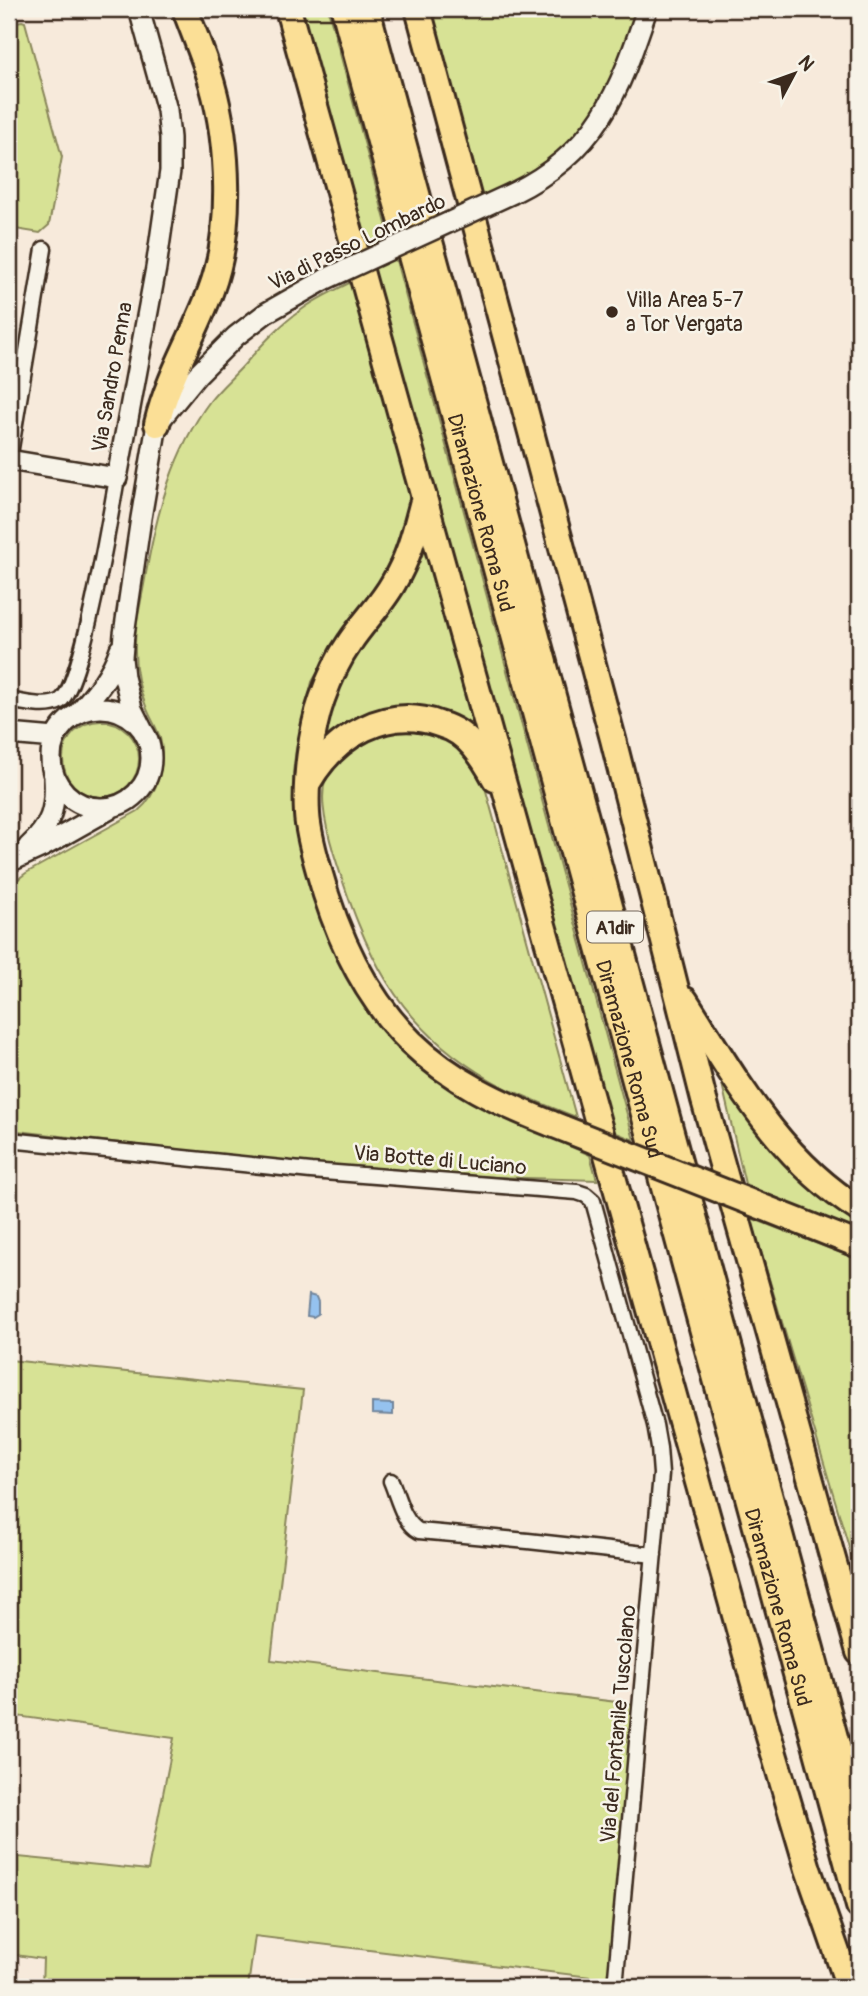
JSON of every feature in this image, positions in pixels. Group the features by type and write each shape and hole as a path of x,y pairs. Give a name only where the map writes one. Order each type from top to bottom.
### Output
{"highway":[{"path":"157,424 169,384 193,336 212,286 223,240 226,186 224,140 212,84 185,9"},
{"path":"288,9 767,1730 808,1869 849,1987"},
{"name":"Diramazione Roma Sud","path":"344,9 859,1906"},
{"name":"Diramazione Roma Sud","path":"367,9 859,1826"},
{"path":"419,9 613,739 714,1138 859,1652"},
{"path":"424,497 413,540 401,571 348,644 331,676 316,722 311,752 308,822 327,899 350,955 379,1003 411,1041 450,1073 490,1098 859,1245"},
{"path":"309,782 321,761 352,735 384,721 403,717 418,718 454,730 470,743 491,772 514,821"},
{"path":"675,984 736,1081 781,1142 825,1185 859,1209"}],"street":[{"name":"Via Sandro Penna","path":"12,701 52,704 61,700 69,689 90,618 156,268 170,179 170,138 167,110 139,9"},
{"name":"Via di Passo Lombardo","path":"157,424 198,374 236,336 267,313 326,279 513,193 554,169 575,152 593,130 620,83 647,9"},
{"path":"44,249 9,461 117,478"},
{"path":"9,862 130,799 142,787 149,772 149,747 132,709 122,658 157,424"},
{"path":"115,807 98,809 82,805 68,797 54,777 50,753 55,737 64,724 90,699 109,673 124,634"},
{"path":"76,714 100,708 116,711 131,719 143,731"},
{"path":"9,734 55,737"},
{"path":"9,862 35,841 49,822 55,803 54,777"},
{"name":"Via Botte di Luciano","path":"9,1140 311,1171 577,1192 586,1195 596,1206 655,1425 660,1465"},
{"name":"Via del Fontanile Tuscolano","path":"614,1987 660,1492 660,1465"},
{"path":"391,1481 414,1530 654,1555"}],"green space":[{"path":"301,9 328,9 634,1140 609,1130"},
{"path":"429,9 637,9 624,50 601,103 569,146 530,175 479,199"},
{"path":"25,22 62,157 49,225 40,233 9,228 9,23"},
{"path":"351,282 411,497 396,548 380,579 337,640 312,682 296,749 293,773 296,806 328,916 451,1088 488,1110 590,1155 597,1180 457,1176 275,1161 9,1130 9,886 26,873 138,811 151,796 159,778 162,747 140,688 135,642 155,527 176,461 210,401 270,337 306,307"},
{"path":"426,540 478,740 433,711 325,747 326,721 332,699 354,653 408,584 420,548"},
{"path":"101,721 116,724 128,732 136,744 139,759 136,774 128,786 116,794 101,797 86,794 74,786 66,774 63,759 66,744 74,732 86,724"},
{"path":"392,725 457,740 483,780 576,1117 499,1085 457,1058 429,1035 407,1010 372,954 334,854 325,820 324,782 338,758"},
{"path":"720,1075 859,1220 859,1234 745,1184"},
{"path":"751,1218 859,1260 859,1581"},
{"path":"9,1360 303,1390 271,1660 641,1705 615,1980 255,1936 248,1987 42,1987 43,1959 9,1954 9,1856 148,1870 174,1738 9,1715"}],"water":[{"path":"309,1295 316,1297 318,1302 318,1314 313,1317 307,1316"},
{"path":"372,1403 393,1404 393,1415 372,1414"}],"place":[{"name":"Villa Area 5-7 a Tor Vergata","path":"612,312"}]}
